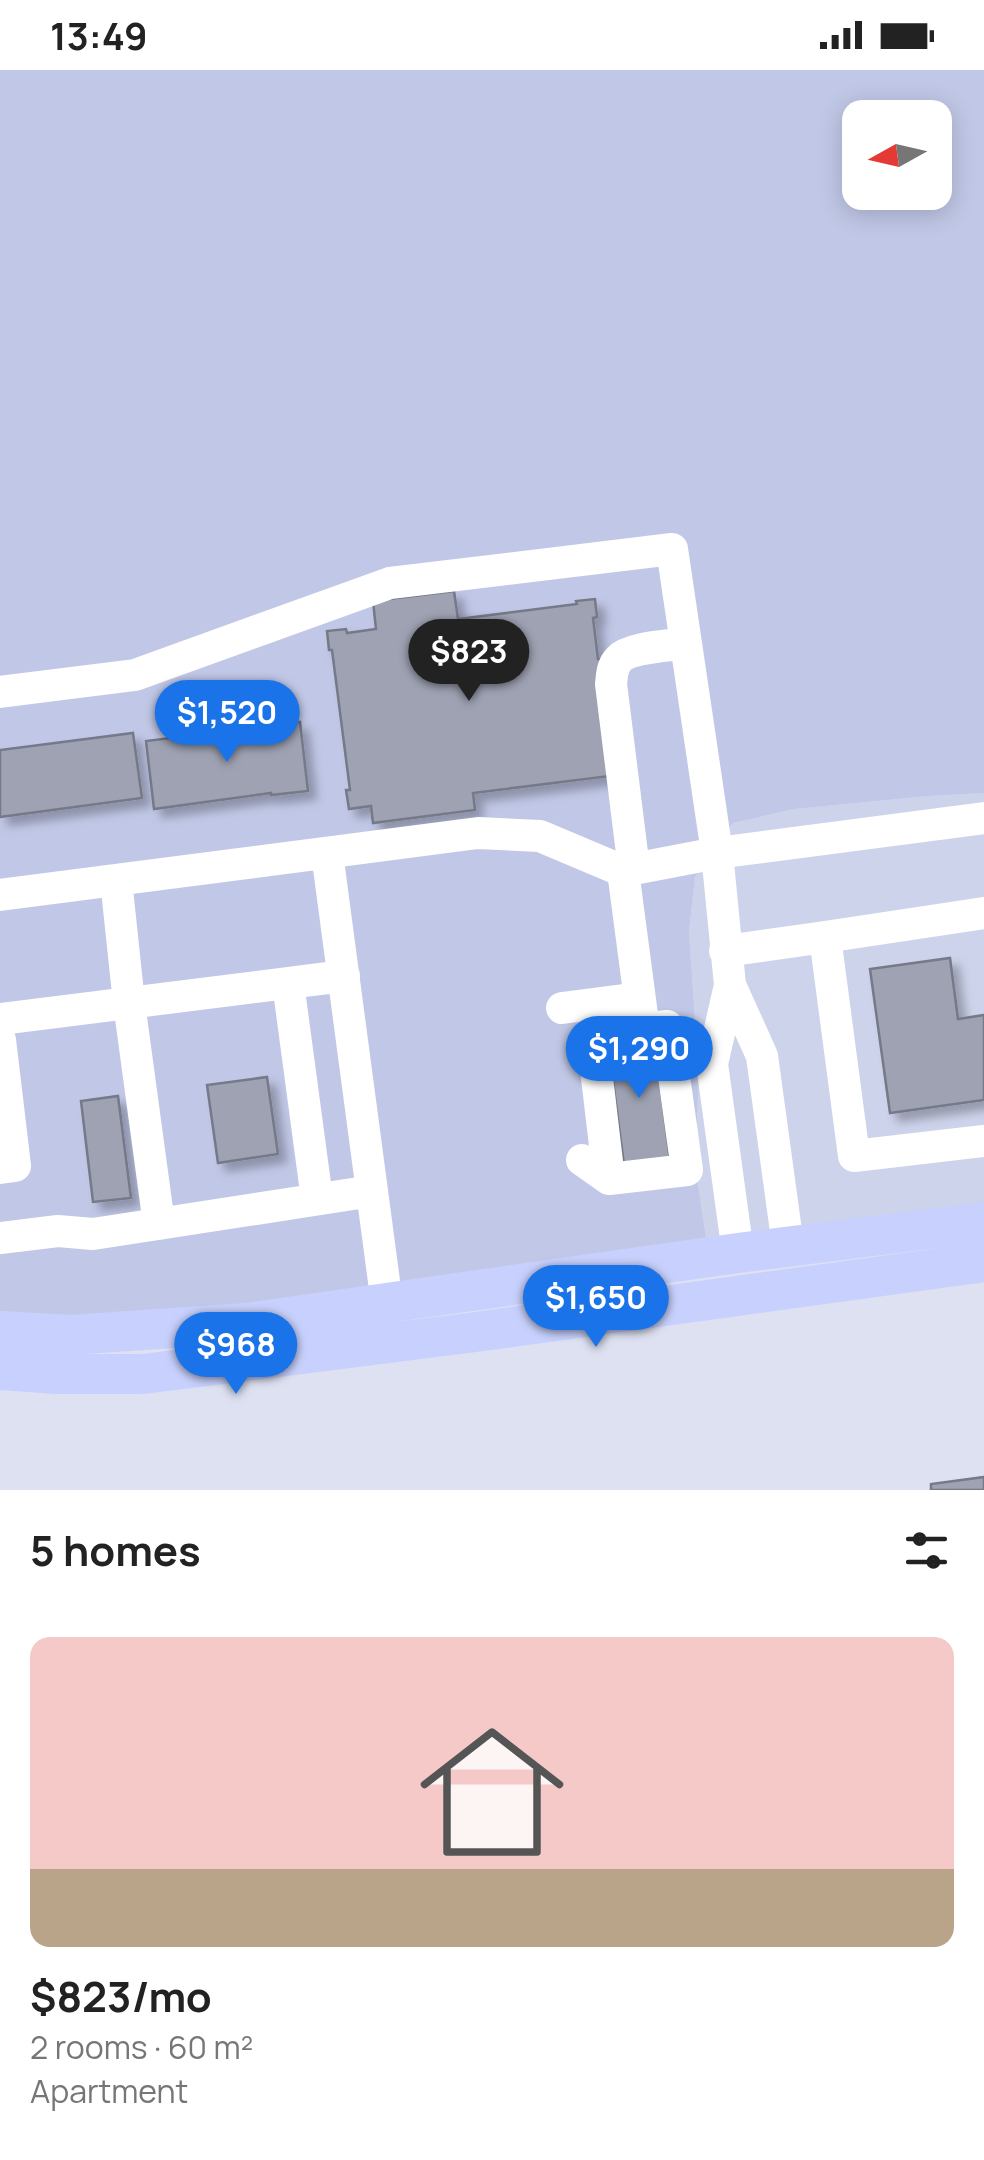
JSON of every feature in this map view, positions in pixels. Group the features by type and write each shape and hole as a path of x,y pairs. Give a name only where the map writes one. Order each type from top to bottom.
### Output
{"main road":[{"path":"0,1331 71,1335 246,1323 984,1222"},
{"path":"714,1298 788,1246"},
{"path":"0,1370 143,1374 984,1262"}],"lane":[{"path":"0,692 134,675 390,583 672,548 716,853 730,985 762,1056 788,1246"},
{"path":"642,1014 611,684 620,657 686,643"},
{"path":"0,895 478,833 540,836 628,870 716,853 984,818"},
{"path":"327,853 388,1304"},
{"path":"116,880 159,1224"},
{"path":"725,951 984,913"},
{"path":"825,937 854,1156 984,1140"},
{"path":"0,1019 344,976"},
{"path":"288,983 318,1199"},
{"path":"730,985 712,1064 738,1253"},
{"path":"562,1008 642,1014 667,1026 687,1170 609,1179 582,1160"},
{"path":"609,1179 592,1035 642,1014"},
{"path":"0,1040 15,1166 0,1168"},
{"path":"0,1238 58,1231 93,1234 372,1191"}],"shaded area":[{"path":"0,70 984,70 984,793 794,809 733,823 711,850 695,877 689,931 699,1081 698,1184 707,1245 245,1311 0,1319"},
{"path":"984,793 984,1210 707,1245 698,1184 699,1081 689,931 695,876 732,823 794,809"}],"building":[{"path":"454,591 458,619 595,599 598,659 603,659 618,775 473,793 475,810 373,823 371,806 349,809 346,790 350,790 327,631 376,629 373,601"},
{"path":"300,722 308,791 154,809 146,741"},
{"path":"133,733 142,798 0,817 0,750"},
{"path":"950,958 958,1019 984,1015 984,1100 890,1113 870,969"},
{"path":"654,1037 670,1160 624,1165 608,1043"},
{"path":"267,1077 278,1154 218,1163 207,1085"},
{"path":"118,1096 131,1198 93,1202 81,1101"},
{"path":"984,1477 984,1490 931,1490 931,1484"}]}
